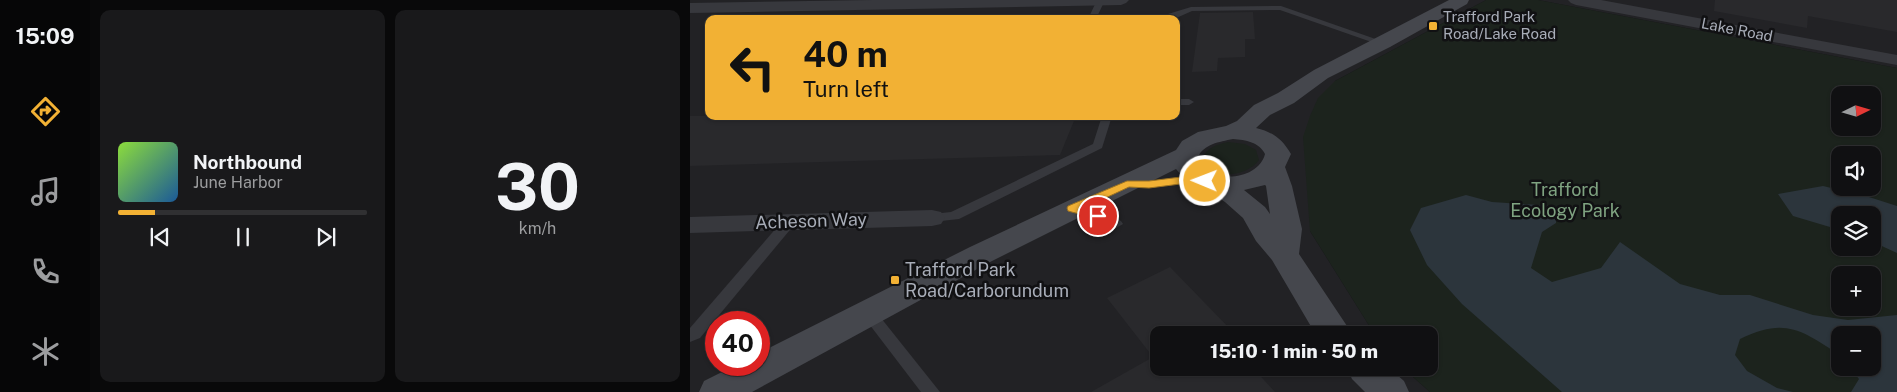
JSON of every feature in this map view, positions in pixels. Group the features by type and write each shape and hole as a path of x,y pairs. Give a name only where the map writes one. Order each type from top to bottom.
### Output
{"street":[{"path":"690,8 1121,0"},
{"path":"1233,132 1245,126 1262,110 1286,98 1321,74 1461,0"},
{"name":"Lake Road","path":"1576,0 1897,60"},
{"path":"1127,184 1149,185 1206,181 1232,184 1249,182 1263,176 1288,110 1286,98"},
{"path":"1277,140 1233,132 1220,133 1197,142 1189,148 1185,155 1184,163 1188,171 1235,196 1255,213 1266,234 1284,254 1305,291 1330,326"},
{"path":"1277,140 1279,186 1287,229 1284,254"},
{"path":"718,392 868,312 1072,208 1127,184 1185,155"},
{"name":"Acheson Way","path":"690,225 932,218"},
{"path":"1373,376 1390,392"}],"lane":[{"path":"1094,15 1101,0"},
{"path":"1174,15 1190,9 1281,8 1382,43"},
{"path":"1180,102 1189,102"},
{"path":"932,218 954,216 1098,146 1106,120"},
{"path":"1072,208 1089,212 1116,224"},
{"path":"690,336 694,334 789,222"},
{"path":"868,312 932,392"}],"shaded area":[{"path":"690,0 1486,0 1335,81 1310,231 1369,326 1150,326 1150,376 1412,376 1430,392 690,392"},
{"path":"1538,0 1897,0 1897,68"},
{"path":"1823,186 1831,188 1831,196 1865,196 1897,206 1897,253 1881,246 1881,206 1831,206 1831,227 1793,216 1778,194"},
{"path":"1466,195 1492,202 1556,206 1556,223 1542,232 1531,268 1552,282 1601,268 1620,242 1680,284 1720,295 1750,295 1813,315 1848,320 1897,315 1897,392 1851,392 1859,379 1857,376 1881,376 1881,326 1831,326 1831,349 1803,333 1792,329 1769,329 1740,339 1735,355 1747,371 1777,388 1793,392 1562,392 1462,304 1427,265 1410,230 1421,208"}],"green space":[{"name":"Trafford Ecology Park","path":"1486,0 1538,0 1897,68 1897,392 1430,392 1412,376 1438,376 1438,326 1369,326 1310,231 1303,137 1318,98 1335,81"},
{"path":"1228,142 1245,144 1256,150 1259,160 1253,166 1238,173 1229,174 1213,171 1202,159 1204,155 1212,147"}],"building":[{"path":"1715,0 1897,0 1897,32 1808,16 1807,28 1714,11"},
{"path":"1253,12 1255,39 1245,39 1245,57 1218,58 1217,71 1192,72 1200,13"},
{"path":"690,116 705,116 705,120 1074,120 1060,155 690,166"},
{"path":"1170,267 1227,326 1150,326 1150,353 1107,298"},
{"path":"1150,359 1150,376 1260,376 1275,392 1091,392"}],"place":[{"name":"Trafford Park Road/Lake Road","path":"1433,26"},
{"name":"Trafford Park Road/Carborundum","path":"895,280"}],"route":[{"path":"1098,216 1072,208 1127,184 1149,185 1197,178 1205,181"}]}
